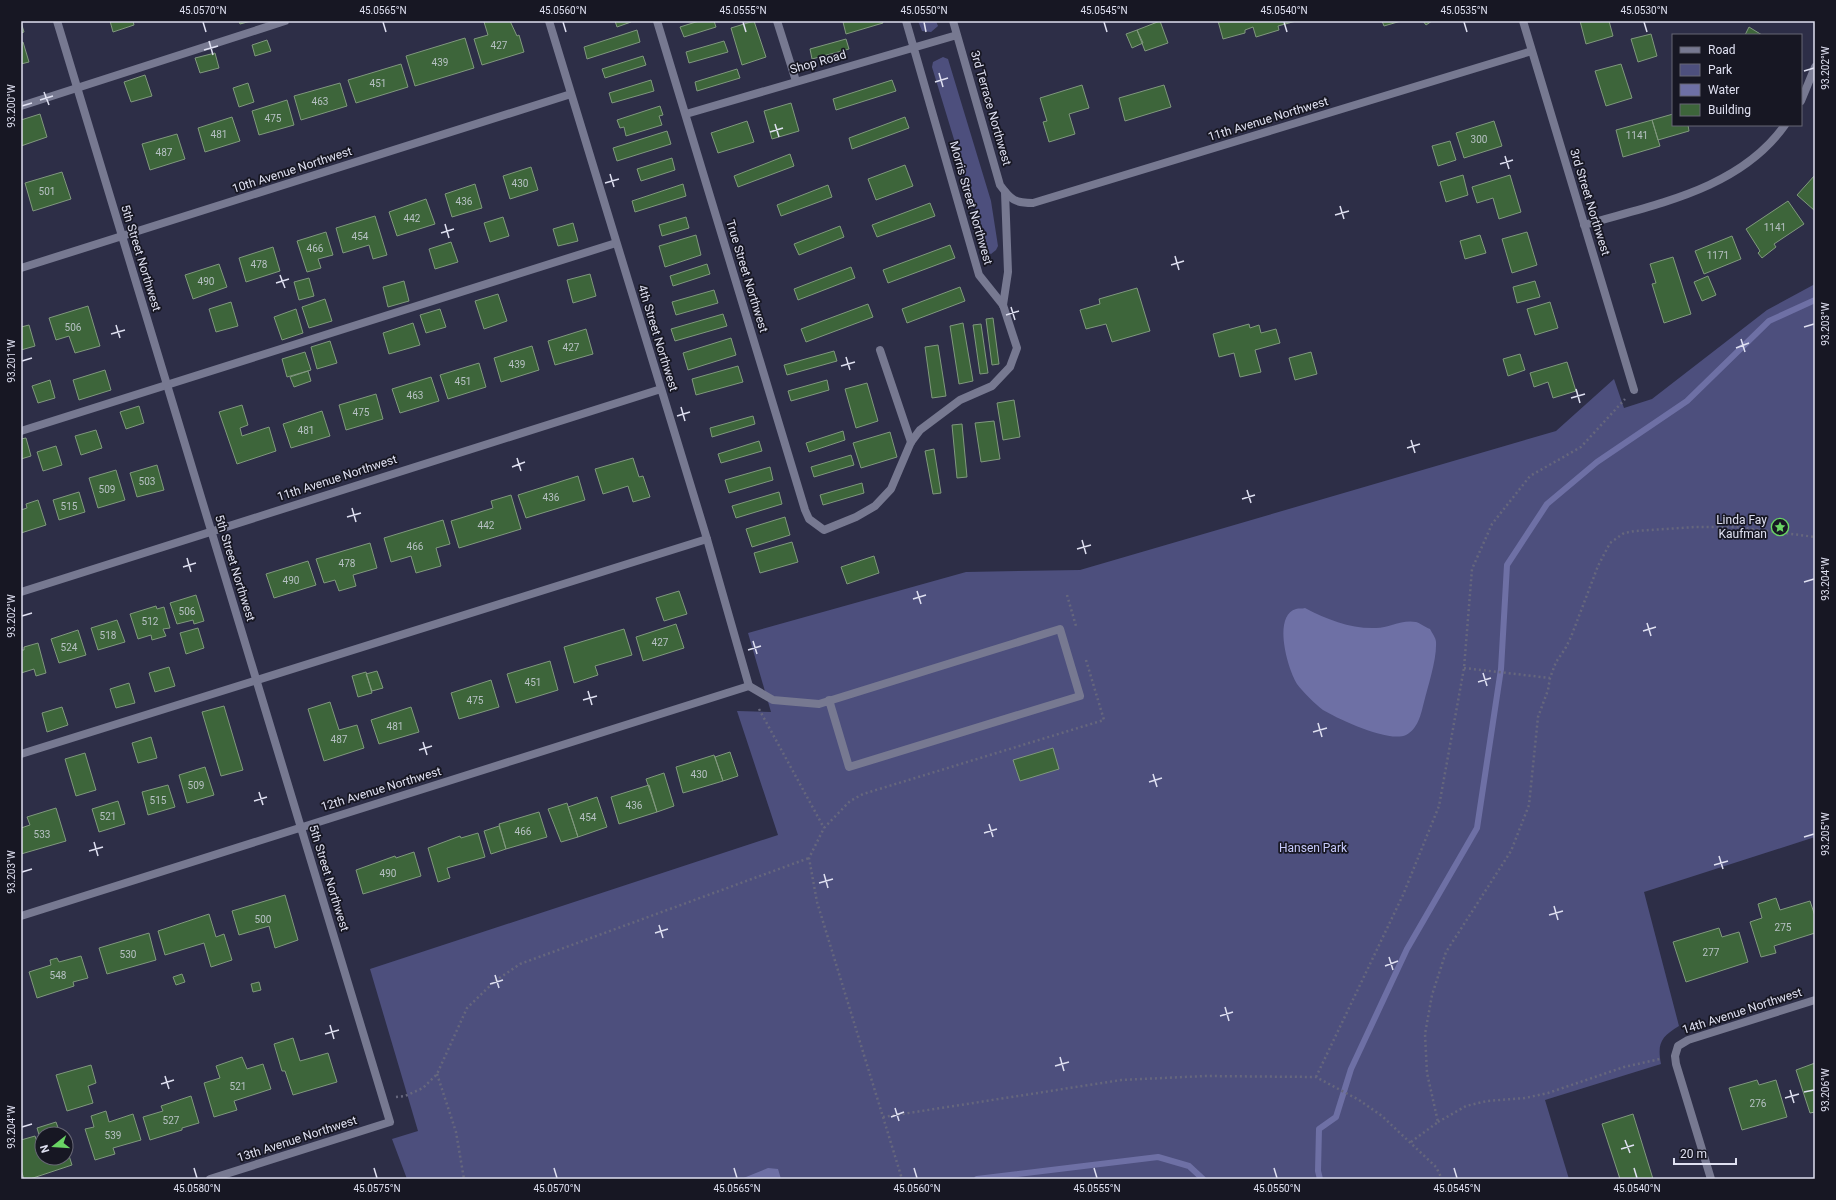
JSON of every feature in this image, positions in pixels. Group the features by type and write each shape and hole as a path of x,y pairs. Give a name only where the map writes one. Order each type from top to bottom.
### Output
{"street":[{"name":"5th Street Northwest","path":"57,21 390,1122"},
{"path":"21,106 285,21"},
{"name":"4th Street Northwest","path":"549,21 707,539 749,686"},
{"name":"True Street Northwest","path":"657,21 805,510 812,522 824,530"},
{"path":"777,21 796,81"},
{"name":"Morris Street Northwest","path":"824,530 875,506 891,489 911,442 920,430 960,400 992,386 1010,367 1017,348 1003,304 979,275 906,21"},
{"name":"3rd Terrace Northwest","path":"953,21 1000,185 1008,195"},
{"name":"3rd Street Northwest","path":"1523,21 1634,390"},
{"name":"Shop Road","path":"686,114 957,35"},
{"name":"11th Avenue Northwest","path":"1008,195 1017,202 1033,203 1532,52"},
{"path":"1802,99 1815,67"},
{"name":"10th Avenue Northwest","path":"21,268 571,94"},
{"path":"1584,225 1683,196 1716,183 1756,156 1784,126"},
{"path":"1003,304 1008,272 1008,195"},
{"path":"21,431 616,243"},
{"path":"880,350 911,442"},
{"name":"11th Avenue Northwest","path":"21,592 661,389"},
{"path":"21,754 256,682 707,539"},
{"path":"749,686 773,700 819,704 829,700 1060,629 1080,696 849,767 829,700"},
{"name":"12th Avenue Northwest","path":"21,916 301,826 749,686"},
{"name":"14th Avenue Northwest","path":"1675,1056 1678,1046 1688,1040 1815,1000"},
{"path":"1675,1056 1678,1072 1711,1179"},
{"name":"13th Avenue Northwest","path":"210,1179 390,1122"}],"path":[{"path":"1316,1077 1403,895 1439,806 1464,668 1472,569 1492,524 1530,476 1581,447 1634,390"},
{"path":"1438,1122 1427,1073 1425,1034 1432,995 1446,952 1511,851 1529,805 1538,717 1548,690 1550,678 1556,662 1566,649 1602,558 1610,543 1624,533 1660,528 1721,526 1815,537"},
{"path":"1464,668 1550,678"},
{"path":"749,686 762,715 824,828"},
{"path":"383,1099 405,1096 423,1088 437,1074 466,1008 495,980 520,964 809,858 817,902 902,1179"},
{"path":"1411,1142 1438,1122 1466,1106 1487,1100 1525,1098 1548,1093 1624,1067 1675,1056"},
{"path":"437,1074 456,1132 464,1179"},
{"path":"883,1117 1120,1080 1205,1076 1316,1077 1360,1100 1382,1116 1436,1167 1442,1179"}],"green space":[{"path":"918,21 936,21 938,26 931,32 922,31"},
{"path":"943,57 948,59 991,201 998,246 991,254 987,248 932,67 933,62"},
{"name":"Hansen Park","path":"1815,284 1815,837 1644,892 1679,1026 1664,1037 1662,1041 1660,1046 1661,1064 1545,1100 1569,1179 407,1179 392,1139 418,1131 370,969 778,835 737,711 771,712 748,633 966,572 1080,570 1556,431 1614,379 1624,408 1652,399 1767,310"}],"water":[{"path":"1305,608 1331,620 1358,627 1381,628 1411,621 1430,629 1436,642 1434,664 1420,716 1416,725 1410,732 1406,735 1398,737 1388,736 1351,724 1323,710 1299,687 1293,677 1286,656 1283,632 1285,622 1289,614 1296,609"},
{"path":"768,1168 778,1169 781,1179 741,1179"}],"building":[{"path":"110,21 133,21 134,25 113,32"},
{"path":"239,21 251,21 240,24"},
{"path":"510,21 517,36 519,35 524,52 482,65 474,39 488,35 484,22"},
{"path":"615,21 630,21 631,22 617,27"},
{"path":"699,21 714,21 716,27 684,37 680,27"},
{"path":"754,21 766,57 742,65 731,28"},
{"path":"882,21 883,23 846,34 843,22"},
{"path":"1160,21 1168,43 1145,51 1137,30"},
{"path":"1218,21 1296,21 1278,26 1279,30 1256,37 1253,27 1245,30 1245,33 1223,39"},
{"path":"1382,21 1401,21 1384,26"},
{"path":"1423,21 1432,21 1426,25"},
{"path":"1580,21 1609,21 1613,36 1586,44"},
{"path":"21,22 24,32 21,33"},
{"path":"1749,27 1760,34 1746,34"},
{"path":"637,30 640,42 587,59 584,47"},
{"path":"1137,30 1143,43 1132,48 1126,34"},
{"path":"1651,34 1657,56 1638,62 1631,39"},
{"path":"465,38 474,68 415,86 406,56"},
{"path":"846,39 849,49 812,59 810,49"},
{"path":"267,40 271,51 255,56 252,45"},
{"path":"724,41 728,52 689,63 686,52"},
{"path":"23,42 29,62 21,64 21,43"},
{"path":"215,53 219,68 200,73 195,58"},
{"path":"643,56 646,65 605,78 602,69"},
{"path":"401,64 408,87 356,103 348,80"},
{"path":"1621,64 1632,98 1606,106 1595,71"},
{"path":"737,69 740,78 697,91 695,82"},
{"path":"145,75 152,96 131,102 124,82"},
{"path":"651,80 654,91 612,103 609,93"},
{"path":"892,80 896,91 836,110 833,99"},
{"path":"248,83 254,102 239,107 233,88"},
{"path":"340,83 347,106 301,120 294,96"},
{"path":"1082,85 1089,108 1069,114 1075,134 1049,142 1043,122 1047,121 1040,98"},
{"path":"1164,85 1171,107 1125,121 1119,98"},
{"path":"287,100 294,125 259,135 252,111"},
{"path":"791,103 799,131 772,139 764,111"},
{"path":"660,106 663,115 659,116 662,125 626,136 624,127 620,128 617,120"},
{"path":"40,114 47,137 21,146 21,120"},
{"path":"1672,114 1672,126 1688,126 1689,131 1658,140 1652,120"},
{"path":"232,117 240,141 205,152 198,128"},
{"path":"905,117 909,128 852,149 849,138"},
{"path":"1652,120 1660,146 1623,157 1616,130"},
{"path":"747,121 754,142 718,153 711,133"},
{"path":"1494,121 1502,146 1464,158 1456,133"},
{"path":"667,131 671,144 617,161 613,148"},
{"path":"177,134 185,159 150,170 142,144"},
{"path":"1450,141 1456,160 1438,166 1432,146"},
{"path":"790,154 794,166 738,187 734,176"},
{"path":"672,158 675,170 641,181 637,169"},
{"path":"905,165 913,186 876,200 868,179"},
{"path":"531,167 538,190 510,199 503,176"},
{"path":"62,172 71,199 33,211 25,183"},
{"path":"1463,175 1468,195 1446,202 1440,182"},
{"path":"1510,175 1521,212 1499,219 1493,198 1477,203 1472,187"},
{"path":"1815,175 1815,211 1797,195"},
{"path":"475,184 482,208 452,217 445,194"},
{"path":"683,184 686,196 635,212 632,201"},
{"path":"828,185 832,197 781,216 777,205"},
{"path":"426,199 435,224 397,236 389,212"},
{"path":"1788,201 1804,224 1774,244 1776,247 1762,258 1758,253 1760,251 1746,229"},
{"path":"930,203 935,216 877,237 872,225"},
{"path":"375,216 387,255 373,259 369,245 343,253 336,228"},
{"path":"503,217 509,236 490,242 484,223"},
{"path":"686,217 689,228 662,236 659,225"},
{"path":"573,223 578,241 558,246 553,229"},
{"path":"840,226 844,237 799,255 794,244"},
{"path":"326,232 333,255 318,259 321,268 307,272 297,241"},
{"path":"1527,232 1537,265 1512,273 1502,239"},
{"path":"696,235 701,255 665,267 659,246"},
{"path":"1480,235 1486,253 1465,259 1460,241"},
{"path":"1732,236 1741,259 1704,274 1695,251"},
{"path":"451,242 458,262 435,269 429,249"},
{"path":"950,245 955,258 888,283 883,270"},
{"path":"273,247 280,271 246,282 239,258"},
{"path":"1673,257 1691,314 1664,323 1652,284 1656,283 1650,264"},
{"path":"219,264 227,287 193,299 185,275"},
{"path":"707,264 710,274 673,286 670,276"},
{"path":"851,267 855,278 798,300 794,289"},
{"path":"590,274 596,296 573,303 567,280"},
{"path":"1708,276 1716,295 1702,301 1694,282"},
{"path":"309,278 314,296 299,300 294,282"},
{"path":"404,281 409,301 388,307 383,287"},
{"path":"1535,281 1540,297 1517,303 1513,287"},
{"path":"960,287 965,301 907,323 902,309"},
{"path":"1137,288 1150,331 1112,342 1106,324 1086,329 1080,310 1100,304 1099,299"},
{"path":"714,290 718,303 676,315 672,302"},
{"path":"498,294 507,321 484,329 475,301"},
{"path":"325,299 332,321 309,328 302,307"},
{"path":"231,302 238,326 216,332 209,309"},
{"path":"1550,302 1558,328 1535,335 1527,309"},
{"path":"868,304 873,317 806,342 801,329"},
{"path":"88,306 100,346 75,353 69,336 56,340 49,318"},
{"path":"296,309 303,333 282,340 274,317"},
{"path":"440,309 446,327 426,333 420,315"},
{"path":"723,314 727,326 675,341 671,329"},
{"path":"993,318 999,364 992,365 986,319"},
{"path":"413,323 420,345 389,354 383,333"},
{"path":"963,323 973,381 959,384 950,326"},
{"path":"981,324 988,373 980,374 973,325"},
{"path":"1249,324 1250,328 1259,325 1261,333 1276,329 1280,343 1255,350 1261,372 1240,377 1234,353 1219,357 1213,334"},
{"path":"29,325 35,346 21,350 21,327"},
{"path":"586,329 593,354 555,365 548,341"},
{"path":"731,338 736,355 688,370 683,353"},
{"path":"330,341 337,363 317,369 311,347"},
{"path":"938,345 946,396 932,398 925,347"},
{"path":"532,346 539,370 501,382 494,358"},
{"path":"834,351 837,361 787,375 784,365"},
{"path":"305,352 311,370 287,377 282,359"},
{"path":"1311,352 1317,374 1295,380 1289,358"},
{"path":"1520,354 1525,370 1508,376 1503,359"},
{"path":"1567,362 1576,391 1553,398 1548,382 1534,387 1530,373"},
{"path":"479,363 486,387 448,399 440,375"},
{"path":"738,366 743,382 696,395 692,379"},
{"path":"105,370 111,390 79,400 73,380"},
{"path":"308,371 311,381 294,387 290,377"},
{"path":"431,377 439,401 400,413 392,389"},
{"path":"50,380 55,398 38,403 32,386"},
{"path":"827,380 829,390 791,401 788,391"},
{"path":"867,383 878,421 856,428 845,389"},
{"path":"376,394 383,419 346,430 339,405"},
{"path":"1014,400 1020,437 1003,440 997,403"},
{"path":"242,405 248,425 240,428 242,436 269,427 276,451 237,464 219,412"},
{"path":"139,406 144,423 126,429 120,412"},
{"path":"322,411 330,436 291,448 283,424"},
{"path":"753,416 755,424 712,437 710,428"},
{"path":"994,421 1000,459 981,462 975,423"},
{"path":"962,424 967,477 957,478 952,425"},
{"path":"96,430 102,448 81,455 75,436"},
{"path":"843,431 845,440 809,452 806,443"},
{"path":"890,432 897,457 861,468 853,443"},
{"path":"26,438 31,456 21,459 21,439"},
{"path":"759,441 762,451 721,463 718,454"},
{"path":"56,446 62,465 43,471 37,452"},
{"path":"934,449 941,493 933,494 925,451"},
{"path":"851,455 854,465 814,477 811,467"},
{"path":"633,458 639,477 643,476 650,497 633,502 628,486 603,494 595,469"},
{"path":"157,465 164,490 137,497 130,473"},
{"path":"770,467 773,480 729,493 725,480"},
{"path":"116,470 125,500 98,508 89,478"},
{"path":"578,476 585,500 526,518 518,495"},
{"path":"862,483 864,493 823,505 820,495"},
{"path":"79,492 85,512 59,520 53,500"},
{"path":"779,492 782,504 736,518 732,506"},
{"path":"511,495 521,529 459,548 451,521 493,508 491,501"},
{"path":"38,500 46,525 21,533 21,510 27,508 26,504"},
{"path":"785,517 790,535 752,547 746,529"},
{"path":"443,520 450,544 436,548 441,566 416,573 411,556 391,562 384,538"},
{"path":"792,542 798,562 760,573 754,553"},
{"path":"370,543 377,568 353,575 356,586 339,591 335,580 324,583 316,559"},
{"path":"874,556 879,573 847,584 841,567"},
{"path":"308,561 316,585 274,598 266,574"},
{"path":"679,591 687,614 664,621 656,598"},
{"path":"196,595 204,621 194,624 193,620 177,624 170,603"},
{"path":"156,606 157,609 164,607 170,628 163,629 166,636 152,640 151,635 138,639 130,614"},
{"path":"117,620 125,642 98,650 91,628"},
{"path":"676,624 684,648 643,661 636,637"},
{"path":"198,628 204,648 186,654 180,633"},
{"path":"624,629 632,655 595,666 598,675 574,683 564,647"},
{"path":"78,630 86,655 59,663 51,639"},
{"path":"38,643 46,673 36,676 34,669 21,673 21,650 24,650 24,647"},
{"path":"550,661 558,690 516,703 507,674"},
{"path":"169,667 175,686 155,692 149,673"},
{"path":"377,671 383,688 372,691 366,674"},
{"path":"366,672 372,693 358,697 352,676"},
{"path":"491,680 499,707 459,719 451,693"},
{"path":"129,683 135,703 116,708 110,689"},
{"path":"330,702 339,730 357,725 364,748 324,761 308,709"},
{"path":"224,706 243,770 221,776 202,712"},
{"path":"62,707 68,725 47,732 42,713"},
{"path":"411,707 419,732 379,744 371,720"},
{"path":"151,737 157,758 138,763 132,743"},
{"path":"1053,748 1059,769 1020,781 1013,760"},
{"path":"730,752 738,776 723,781 715,757"},
{"path":"85,753 96,790 76,796 65,759"},
{"path":"714,755 723,781 683,793 676,767"},
{"path":"205,767 214,795 187,803 179,775"},
{"path":"664,773 674,806 657,812 646,779"},
{"path":"168,785 175,807 148,815 142,792"},
{"path":"649,785 657,812 619,824 611,797"},
{"path":"597,797 607,827 578,837 568,807"},
{"path":"118,801 125,824 99,832 92,809"},
{"path":"567,803 578,837 561,842 548,809"},
{"path":"56,808 66,841 21,854 21,828 30,825 27,817"},
{"path":"539,812 547,837 506,849 499,824"},
{"path":"499,826 506,849 491,854 484,831"},
{"path":"478,833 485,857 447,868 450,878 438,882 428,848 460,836 461,838"},
{"path":"414,852 421,876 363,894 356,870 395,856 396,858"},
{"path":"285,895 298,940 275,948 269,926 239,935 232,911"},
{"path":"1776,898 1780,910 1810,901 1815,916 1815,933 1774,946 1776,953 1761,957 1750,922 1762,918 1758,904"},
{"path":"209,914 216,937 224,934 232,960 211,967 204,943 165,955 158,931"},
{"path":"1719,928 1722,937 1739,932 1748,962 1686,982 1673,942"},
{"path":"149,933 156,960 107,974 99,948"},
{"path":"81,956 88,978 73,982 74,986 37,998 29,972 51,965 50,960 57,958 59,962"},
{"path":"182,974 185,982 176,985 173,977"},
{"path":"259,982 261,990 253,992 251,984"},
{"path":"293,1038 300,1061 328,1053 337,1082 293,1095 285,1071 282,1071 274,1044"},
{"path":"242,1057 247,1069 263,1064 271,1089 234,1101 237,1110 214,1117 204,1083 220,1078 216,1066"},
{"path":"1815,1063 1815,1112 1810,1113 1796,1070"},
{"path":"91,1065 96,1083 88,1086 93,1103 67,1111 56,1075"},
{"path":"1757,1080 1759,1085 1776,1080 1787,1117 1742,1130 1729,1088"},
{"path":"191,1096 199,1123 150,1140 143,1117 163,1111 161,1106"},
{"path":"106,1111 109,1122 133,1114 141,1140 113,1148 115,1154 95,1160 85,1129 94,1127 91,1116"},
{"path":"1633,1114 1653,1179 1620,1179 1602,1124"},
{"path":"56,1122 57,1126 43,1126"},
{"path":"34,1136 34,1166 69,1166 30,1179 24,1179 21,1170 21,1140"}],"waterway":[{"path":"1320,1179 1318,1171 1319,1129 1336,1117 1351,1069 1407,949 1477,828 1501,669 1507,565 1547,504 1597,462 1687,401 1769,321 1815,300"},
{"path":"977,1179 1158,1157 1189,1166 1203,1179"}],"place":[{"name":"Linda Fay Kaufman","path":"1780,527"}]}
